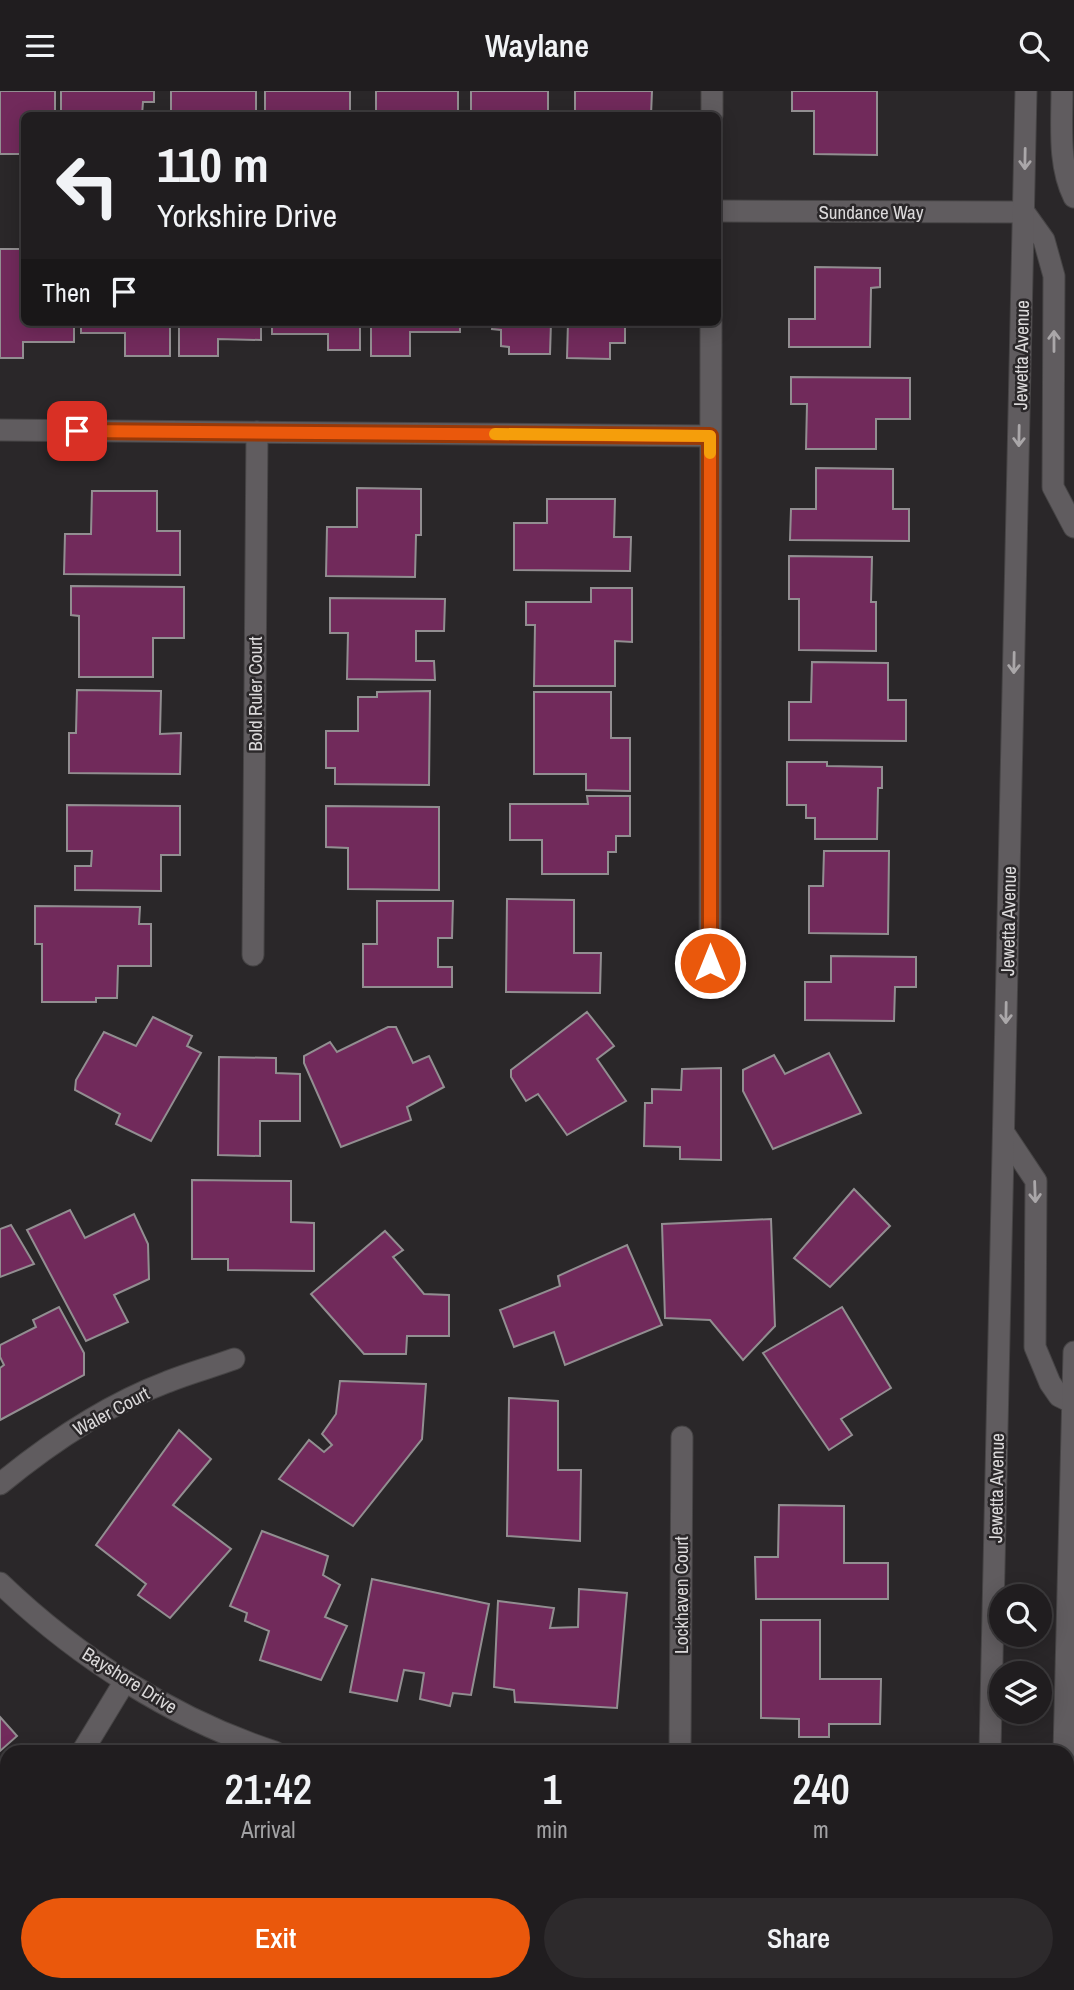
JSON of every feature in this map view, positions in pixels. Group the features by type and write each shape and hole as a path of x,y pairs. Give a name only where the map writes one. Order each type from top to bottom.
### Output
{"street":[{"path":"712,91 712,112"},
{"name":"Jewetta Avenue","path":"990,1745 1026,91"},
{"path":"1062,91 1062,148 1074,197"},
{"name":"Sundance Way","path":"721,211 1024,212"},
{"path":"1024,212 1044,240 1054,276 1054,487 1074,527"},
{"path":"710,963 711,326"},
{"path":"0,430 710,436"},
{"name":"Bold Ruler Court","path":"253,955 257,432"},
{"path":"1004,1133 1035,1181 1035,1347 1059,1397 1073,1403"},
{"path":"1064,1745 1074,1352"},
{"name":"Waler Court","path":"0,1484 37,1453 99,1414 165,1383 234,1359"},
{"name":"Lockhaven Court","path":"680,1745 682,1437"},
{"name":"Bayshore Drive","path":"0,1583 51,1628 125,1681 187,1716 258,1745"},
{"path":"86,1745 125,1681"}],"building":[{"path":"0,91 55,91 55,112 21,112 21,154 0,154"},
{"path":"61,91 154,91 154,102 143,102 142,112 61,112"},
{"path":"171,91 256,91 256,112 171,112"},
{"path":"265,91 350,91 350,112 265,112"},
{"path":"376,91 458,91 458,112 376,112"},
{"path":"471,91 548,91 548,112 471,112"},
{"path":"575,91 652,91 651,112 575,112"},
{"path":"792,91 877,91 877,155 814,154 814,111 792,111"},
{"path":"0,249 21,249 21,326 74,326 74,342 23,342 23,358 0,358"},
{"path":"815,267 880,268 880,287 871,288 870,347 789,347 789,319 815,319"},
{"path":"81,326 170,326 170,356 125,356 125,333 81,333"},
{"path":"179,326 261,326 261,340 218,339 218,356 179,356"},
{"path":"272,326 360,326 360,350 328,350 328,334 272,334"},
{"path":"371,326 460,326 460,332 410,332 410,356 371,356"},
{"path":"492,326 551,326 550,354 509,354 509,347 501,346 501,330 492,329"},
{"path":"568,326 659,326 625,327 625,343 610,343 610,359 567,358"},
{"path":"791,377 910,378 910,419 876,419 876,449 806,449 807,404 791,404"},
{"path":"816,468 893,469 893,509 909,509 909,541 790,540 791,509 816,509"},
{"path":"357,488 421,489 421,535 416,535 415,577 326,576 327,527 357,527"},
{"path":"92,491 157,491 157,531 180,531 180,575 64,574 65,534 91,534"},
{"path":"547,499 615,499 614,537 631,537 630,571 514,570 514,523 547,523"},
{"path":"789,556 872,557 871,602 876,602 876,651 799,650 799,599 789,599"},
{"path":"71,586 184,587 184,638 153,638 153,677 79,677 79,616 71,615"},
{"path":"591,588 632,588 632,642 615,641 615,686 534,686 535,625 526,625 526,602 591,602"},
{"path":"330,598 445,599 444,631 416,631 416,661 434,661 435,680 347,679 348,633 330,633"},
{"path":"812,662 888,663 888,700 906,700 906,741 789,740 789,702 811,702"},
{"path":"77,690 161,691 160,734 181,733 180,774 69,773 69,733 76,733"},
{"path":"430,691 429,785 335,784 335,768 326,768 326,731 358,731 358,697 377,697 377,692"},
{"path":"534,692 611,692 611,738 630,738 630,791 586,790 586,774 534,774"},
{"path":"787,762 827,762 827,766 882,767 882,788 878,788 877,839 815,839 815,818 806,818 806,805 787,805"},
{"path":"587,796 630,796 630,836 616,836 616,852 608,852 608,874 542,874 542,840 510,840 510,804 588,804"},
{"path":"67,805 180,806 180,855 161,855 161,891 75,890 75,866 91,866 92,851 67,851"},
{"path":"326,806 439,807 439,890 348,889 348,848 326,847"},
{"path":"824,851 889,851 888,934 809,933 809,886 823,886"},
{"path":"507,899 574,900 574,953 601,953 600,993 506,992"},
{"path":"377,901 453,901 452,938 438,938 438,967 452,967 452,987 363,987 363,944 377,944"},
{"path":"35,906 140,907 139,924 151,924 151,966 118,966 117,998 96,998 96,1002 42,1002 42,944 35,944"},
{"path":"831,956 916,957 916,987 895,987 894,1021 805,1020 805,982 831,982"},
{"path":"587,1012 614,1046 597,1059 626,1101 567,1135 538,1094 526,1101 511,1077 511,1070"},
{"path":"153,1017 192,1036 187,1046 201,1053 151,1141 116,1124 120,1114 75,1090 76,1080 104,1032 136,1046"},
{"path":"388,1027 396,1027 413,1063 429,1056 444,1087 407,1107 411,1120 341,1147 304,1063 304,1056 330,1042 337,1052"},
{"path":"829,1053 861,1113 773,1149 743,1091 743,1070 774,1055 785,1074"},
{"path":"219,1057 276,1058 276,1073 300,1074 300,1121 260,1121 260,1156 218,1155"},
{"path":"721,1068 721,1160 680,1159 680,1147 644,1146 645,1103 652,1103 652,1089 681,1090 682,1069"},
{"path":"192,1180 291,1181 291,1222 314,1223 314,1271 228,1270 228,1259 192,1259"},
{"path":"854,1189 890,1226 830,1287 794,1258"},
{"path":"70,1210 85,1238 134,1214 148,1244 149,1279 114,1295 128,1322 86,1341 27,1230"},
{"path":"771,1219 775,1326 743,1360 710,1320 665,1318 662,1224"},
{"path":"11,1225 34,1264 0,1277 0,1229"},
{"path":"385,1231 403,1250 393,1257 424,1294 449,1295 449,1336 407,1336 406,1354 364,1354 311,1294"},
{"path":"627,1245 662,1325 565,1365 554,1332 514,1347 500,1310 560,1286 558,1276"},
{"path":"59,1307 84,1353 84,1375 0,1420 0,1368 4,1365 0,1357 0,1345 36,1327 33,1320"},
{"path":"842,1307 891,1388 841,1419 852,1435 829,1450 763,1353"},
{"path":"340,1381 426,1384 422,1439 353,1526 279,1479 309,1440 324,1452 332,1445 322,1434 336,1414"},
{"path":"509,1398 558,1401 558,1470 581,1470 580,1541 507,1536"},
{"path":"179,1430 211,1459 173,1505 231,1549 170,1618 138,1595 146,1584 96,1545"},
{"path":"779,1505 844,1506 844,1563 888,1563 888,1599 756,1599 755,1557 778,1557"},
{"path":"262,1531 328,1556 323,1575 340,1585 325,1617 347,1626 321,1680 260,1660 269,1631 245,1621 247,1613 230,1606"},
{"path":"372,1579 489,1604 471,1695 453,1693 450,1706 420,1699 424,1673 404,1670 397,1701 350,1692"},
{"path":"579,1589 627,1593 617,1708 515,1702 514,1690 494,1687 498,1601 554,1608 550,1628 578,1627"},
{"path":"761,1620 820,1620 820,1679 881,1679 880,1724 829,1724 829,1737 799,1737 799,1719 761,1718"},
{"path":"0,1717 17,1736 7,1745 0,1745"}],"slow traffic":[{"path":"495,434 710,436 710,453"}],"route":[{"path":"77,431 710,436 710,963"}]}
